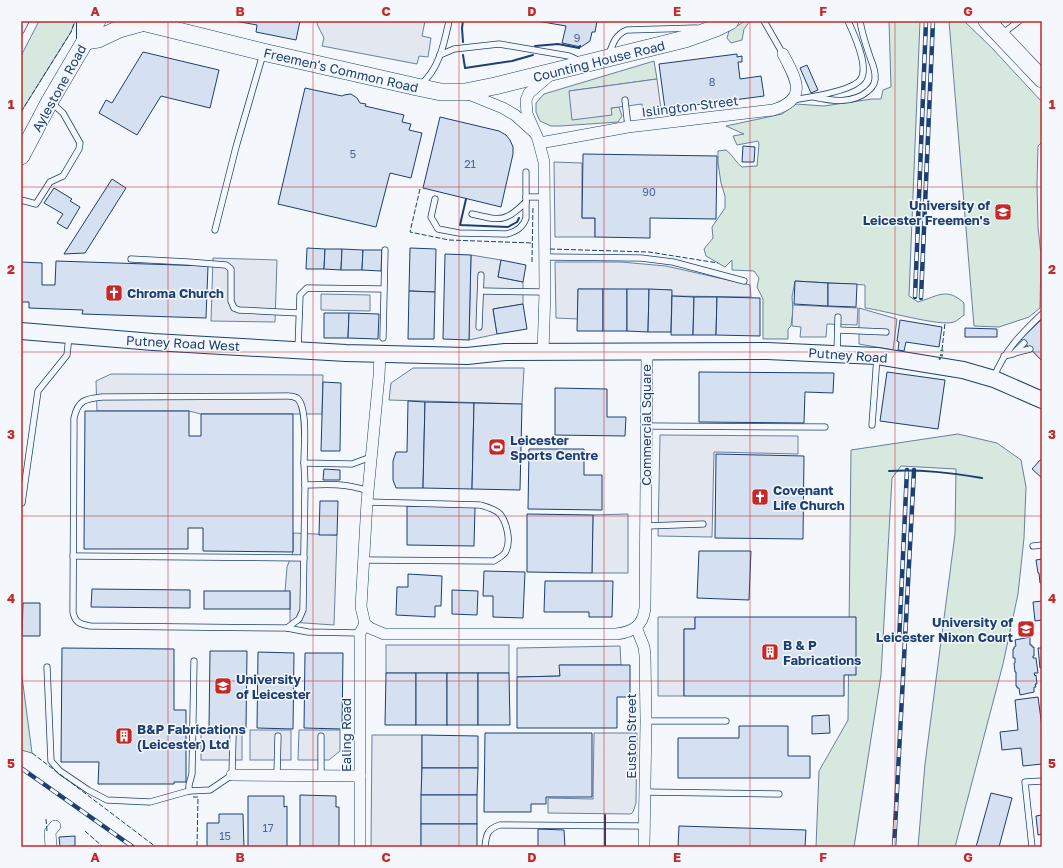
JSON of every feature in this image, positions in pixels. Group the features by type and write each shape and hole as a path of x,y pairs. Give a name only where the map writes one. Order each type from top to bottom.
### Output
{"main road":[{"name":"Aylestone Road","path":"21,156 50,101 97,21"},
{"path":"987,21 1042,80"},
{"path":"85,41 98,39 109,27 118,29 140,22"},
{"name":"Freemen's Common Road","path":"140,22 417,87 441,92 465,92"},
{"name":"Counting House Road","path":"465,92 552,73 685,39 723,24"}],"street":[{"path":"85,21 85,41"},
{"path":"783,54 794,76 796,84 796,93 792,100"},
{"path":"543,352 545,292 544,162 538,138 527,114 526,100 529,93 552,73"},
{"name":"Freemen's Common Road","path":"465,92 503,108 514,115 538,138"},
{"name":"Islington Street","path":"538,138 773,110 784,106 792,100"},
{"name":"Putney Road West","path":"21,331 153,342 298,349 380,355"},
{"name":"Putney Road","path":"647,352 767,351 878,356 963,370 994,379 1042,400"},
{"name":"Commercial Square","path":"380,355 467,356 504,352 647,352 645,608 644,616 636,627"},
{"path":"380,355 380,376 367,496 360,606 363,629 370,628 384,634 616,634 625,633 636,627"},
{"name":"Euston Street","path":"636,627 644,647 646,721 644,847"},
{"name":"Ealing Road","path":"360,847 363,629"},
{"path":"232,775 360,776"},
{"path":"52,847 50,832 55,826"}],"lane":[{"path":"21,31 26,21"},
{"path":"417,87 426,80 434,70 440,55 449,21"},
{"path":"764,21 783,54"},
{"path":"792,100 814,97 849,87 861,79 864,65 848,21"},
{"path":"814,97 833,101 844,101 864,95 872,88 875,80 875,73 862,33 860,21"},
{"path":"1000,35 1019,21"},
{"path":"608,58 616,37 621,32 627,30 723,24"},
{"path":"440,55 463,48 499,44 569,56 588,64"},
{"path":"215,230 236,147 263,52"},
{"path":"625,100 628,127"},
{"path":"21,200 36,204 50,182 63,176 79,149 80,143 63,113 50,101"},
{"path":"436,199 431,217 438,229 459,233 514,233 524,224 526,218 526,172"},
{"path":"472,214 493,218 508,217 526,200 544,197"},
{"path":"383,338 385,250"},
{"path":"545,256 641,258 674,262 744,281"},
{"path":"131,259 226,265 231,269 231,301 234,308 239,310 299,313"},
{"path":"479,327 481,275"},
{"path":"298,349 300,295 307,288 383,289"},
{"path":"481,291 545,292"},
{"path":"994,379 1004,356 1018,337 1042,314"},
{"path":"837,354 838,317"},
{"path":"838,330 886,332"},
{"path":"22,503 38,391 67,355 70,336"},
{"path":"1013,354 1024,343"},
{"path":"1004,356 1030,349"},
{"path":"872,424 878,356"},
{"path":"287,628 299,619 303,610 305,485 304,418 303,406 296,398 288,396 102,397 93,398 76,407 74,418 73,612 75,618 81,624 90,626 287,628 308,632 363,629"},
{"path":"646,426 825,427"},
{"path":"304,463 352,464 371,457"},
{"path":"305,485 340,484 355,486 367,496 480,505 491,508 500,514 505,522 507,532 506,552 494,561 363,560"},
{"path":"646,526 703,524"},
{"path":"1033,546 1042,545"},
{"path":"73,556 304,558"},
{"path":"189,791 189,784 192,774 194,661"},
{"path":"47,668 51,761 60,771 88,790 107,800 150,802 189,791 210,790 232,775 233,736"},
{"path":"646,721 726,721"},
{"path":"277,775 278,736"},
{"path":"321,736 321,776"},
{"path":"1032,847 1025,782 1042,781"},
{"path":"645,792 780,794"},
{"path":"486,847 488,833 493,827 500,825 644,826"}],"shaded area":[{"path":"39,21 75,21 71,32 21,112 21,56"},
{"path":"318,21 425,21 422,36 431,38 428,57 419,56 417,64 322,46 324,38 317,24"},
{"path":"745,21 750,21 744,29 742,40 731,43 727,38 729,31"},
{"path":"889,21 920,21 909,296 918,302 937,295 952,295 964,303 964,315 954,322 947,323 911,318 865,308 865,285 795,281 792,297 793,310 791,326 788,329 788,339 763,339 763,299 757,287 759,278 754,271 732,270 732,260 725,267 706,256 704,249 713,238 712,227 725,208 725,196 721,183 718,163 718,151 726,150 742,167 757,166 758,141 737,145 733,136 744,134 726,126 782,114 796,104 824,106 881,99 883,90 891,87"},
{"name":"University of Leicester Freemen's","path":"949,21 964,21 991,47 1042,102 1042,142 1038,146 1037,184 1038,227 1041,255 1040,308 1029,317 999,327 974,326"},
{"path":"654,61 657,79 569,91 611,115 611,108 619,107 622,116 618,122 551,126 540,121 536,112 536,103 544,94"},
{"path":"657,79 661,109 643,111 642,104 611,108 612,115 572,120 569,91"},
{"path":"554,162 582,163 582,218 595,218 595,237 555,237"},
{"path":"471,255 501,260 498,277 523,282 523,304 493,309 497,334 469,340"},
{"path":"213,258 277,260 275,322 211,321"},
{"path":"555,262 621,262 666,266 750,285 751,297 672,296 671,290 578,289 578,319 556,318"},
{"path":"321,294 370,295 370,311 321,310"},
{"path":"793,305 858,308 857,325 827,324 826,337 800,337 801,327 792,326"},
{"path":"859,308 897,319 893,350 859,344"},
{"path":"413,368 524,368 522,404 389,400 391,383"},
{"path":"111,374 323,375 322,414 201,414 189,411 97,411 96,381"},
{"path":"958,434 997,443 1021,460 1026,487 1024,538 1018,594 1003,664 955,847 918,847 925,764 955,534 956,469 901,466 892,478 881,675 854,847 816,847 819,771 848,720 851,450"},
{"path":"660,435 798,436 798,454 714,452 712,537 658,536"},
{"path":"628,514 628,573 592,573 593,515"},
{"path":"293,533 337,535 334,625 290,622 290,592 285,592 287,567 293,552"},
{"path":"658,617 695,617 695,629 684,629 684,696 658,696"},
{"path":"386,645 509,645 509,673 386,673"},
{"path":"620,646 621,665 560,665 560,676 517,677 517,648"},
{"path":"21,669 32,753 21,750"},
{"path":"201,730 242,730 242,760 201,760"},
{"path":"250,730 291,730 291,760 250,760"},
{"path":"299,730 340,730 340,751 329,760 298,760"},
{"path":"594,733 637,733 636,803 633,812 631,814 548,813 548,798 593,799"},
{"path":"372,735 422,735 421,847 371,847"}],"building":[{"path":"235,21 300,21 296,40 256,32 257,25"},
{"path":"537,21 597,21 595,32 592,32 590,41 581,47 562,43 566,26"},
{"path":"143,52 219,70 210,108 161,96 137,135 99,113 106,100 112,103"},
{"path":"737,54 737,57 742,56 742,62 738,62 740,79 761,76 764,96 665,109 659,64"},
{"path":"807,65 818,90 811,93 800,68"},
{"path":"305,88 342,96 351,94 357,98 360,103 366,104 365,106 404,115 402,122 411,124 409,130 422,133 411,178 390,173 376,227 278,204"},
{"path":"440,117 499,131 506,135 510,140 513,147 513,154 501,207 423,188"},
{"path":"743,146 755,147 754,162 742,162"},
{"path":"583,154 717,156 716,219 650,218 650,238 595,237 595,218 582,218"},
{"path":"112,179 126,188 85,253 64,254"},
{"path":"54,188 72,199 70,201 80,207 67,229 57,223 63,214 44,203"},
{"path":"307,248 325,249 324,269 306,269"},
{"path":"410,248 436,249 435,292 409,291"},
{"path":"325,249 342,249 341,270 324,269"},
{"path":"342,249 363,250 362,270 341,270"},
{"path":"363,250 382,250 381,271 362,270"},
{"path":"445,254 471,255 469,340 443,339"},
{"path":"501,260 526,265 523,282 498,277"},
{"name":"Chroma Church","path":"56,261 208,266 206,318 82,314 83,310 29,308 29,302 21,302 21,262 42,263 42,285 55,285"},
{"path":"795,281 828,283 828,306 794,304"},
{"path":"828,283 857,284 856,307 828,306"},
{"path":"578,289 603,289 603,331 577,331"},
{"path":"603,289 627,289 627,331 603,331"},
{"path":"627,289 649,289 648,332 627,331"},
{"path":"649,289 672,290 671,332 648,332"},
{"path":"409,291 435,292 434,339 408,339"},
{"path":"672,296 694,297 693,335 671,335"},
{"path":"694,297 717,297 716,335 693,335"},
{"path":"717,297 760,298 760,336 716,335"},
{"path":"523,304 527,329 497,334 493,309"},
{"path":"324,313 349,313 348,338 324,338"},
{"path":"349,313 379,314 378,339 348,338"},
{"path":"1042,319 1042,361 1021,339"},
{"path":"900,320 942,327 939,347 906,342 904,351 898,350 899,342 897,341"},
{"path":"965,328 997,329 997,337 965,337"},
{"path":"699,372 834,373 833,393 805,392 804,423 699,422"},
{"path":"887,372 945,380 938,429 880,421"},
{"path":"323,382 341,383 340,451 321,451"},
{"path":"555,388 607,389 607,417 626,417 625,436 555,435"},
{"path":"408,401 425,402 423,488 396,488 393,480 393,461 396,452 407,452"},
{"path":"425,402 474,403 472,489 423,488"},
{"name":"Leicester Sports Centre","path":"474,403 522,404 520,490 472,489"},
{"path":"85,411 189,411 189,436 201,436 201,414 293,414 293,552 203,551 203,528 188,528 188,549 84,549"},
{"path":"529,449 584,449 584,475 602,475 602,510 528,509"},
{"name":"Covenant Life Church","path":"716,454 804,456 803,539 715,538"},
{"path":"1042,458 1042,478 1032,469"},
{"path":"324,469 340,470 340,480 323,480"},
{"path":"320,501 338,501 337,535 319,535"},
{"path":"407,506 475,507 474,546 407,545"},
{"path":"527,514 593,515 592,573 527,572"},
{"path":"699,551 751,551 749,600 697,598"},
{"path":"1042,559 1042,582 1040,583 1036,560"},
{"path":"484,571 525,572 523,618 493,617 493,596 483,596"},
{"path":"408,574 442,576 441,606 435,606 435,617 396,615 397,587 408,587"},
{"path":"545,581 613,581 612,617 589,617 589,612 544,612"},
{"path":"92,589 190,590 190,608 91,607"},
{"path":"452,590 478,591 477,615 452,614"},
{"path":"204,591 290,591 290,609 204,609"},
{"path":"1042,601 1042,620 1035,621 1033,602"},
{"path":"23,603 40,603 40,636 22,636"},
{"name":"B & P Fabrications","path":"695,617 856,617 856,675 844,675 844,696 684,696 684,629 695,629"},
{"path":"1030,637 1030,645 1034,647 1033,658 1036,658 1038,673 1034,673 1035,676 1036,675 1037,684 1035,684 1036,687 1034,687 1034,692 1020,695 1019,688 1016,686 1015,658 1013,658 1013,649 1016,646 1015,640"},
{"name":"B&P Fabrications (Leicester) Ltd","path":"62,648 174,649 174,710 186,710 186,782 174,782 174,784 98,784 99,762 61,762"},
{"path":"1038,648 1042,648 1042,668 1040,668"},
{"path":"210,651 247,651 246,728 209,728"},
{"path":"258,652 294,653 293,729 257,728"},
{"path":"305,653 343,653 342,729 304,728"},
{"path":"559,665 630,665 630,697 617,697 617,728 517,728 517,677 560,676"},
{"path":"386,673 416,673 416,725 385,725"},
{"path":"416,673 447,673 447,725 416,725"},
{"path":"447,673 478,673 478,725 447,725"},
{"path":"478,673 509,673 510,725 478,725"},
{"path":"1038,697 1042,727 1042,764 1023,766 1021,748 1002,750 1000,732 1018,730 1015,700"},
{"path":"829,715 830,733 812,734 812,716"},
{"path":"739,726 788,726 788,756 810,756 810,778 678,778 678,738 739,738"},
{"path":"485,733 592,733 592,797 546,797 546,804 531,804 531,812 484,812"},
{"path":"422,735 478,736 478,768 422,768"},
{"path":"422,768 478,768 477,795 421,795"},
{"path":"991,793 1012,798 999,847 976,847"},
{"path":"300,795 336,796 336,807 339,807 339,847 300,847"},
{"path":"421,795 477,795 477,824 421,824"},
{"path":"248,796 284,796 284,807 287,806 287,847 248,847"},
{"path":"219,814 243,814 244,847 207,847 207,823 219,823"},
{"path":"1042,815 1042,834 1038,835 1036,816"},
{"path":"421,824 477,824 477,847 421,847"},
{"path":"679,826 806,830 805,847 678,847"},
{"path":"538,829 564,830 565,847 538,847"},
{"path":"75,836 75,846 60,847 59,837"}],"railway":[{"path":"915,297 926,21"},
{"path":"921,298 933,21"},
{"path":"899,641 907,470"},
{"path":"894,847 914,470"},
{"path":"21,768 133,847"}],"hedge":[{"path":"939,358 941,359 942,350"}],"fence":[{"path":"21,112 71,32 75,21"},
{"path":"420,189 410,232 449,240 533,243"},
{"path":"532,262 533,206"},
{"path":"550,249 649,252 718,263"},
{"path":"942,350 945,323"},
{"path":"32,753 156,847"},
{"path":"193,797 198,797 197,847"},
{"path":"46,819 47,831"},
{"path":"85,831 103,847"}],"wall":[{"path":"463,21 463,42"},
{"path":"535,46 558,44 579,48 580,46"},
{"path":"463,55 465,68 512,61 533,55"},
{"path":"466,199 460,225 508,227 517,222 519,218"},
{"path":"889,471 936,472 982,478"},
{"path":"605,815 605,847"}],"place":[{"name":"University of Leicester Freemen's","path":"1003,212"},
{"name":"Chroma Church","path":"114,293"},
{"name":"Leicester Sports Centre","path":"497,447"},
{"name":"Covenant Life Church","path":"760,497"},
{"name":"University of Leicester Nixon Court","path":"1026,629"},
{"name":"B & P Fabrications","path":"770,652"},
{"name":"University of Leicester","path":"223,686"},
{"name":"B&P Fabrications (Leicester) Ltd","path":"124,736"}]}
